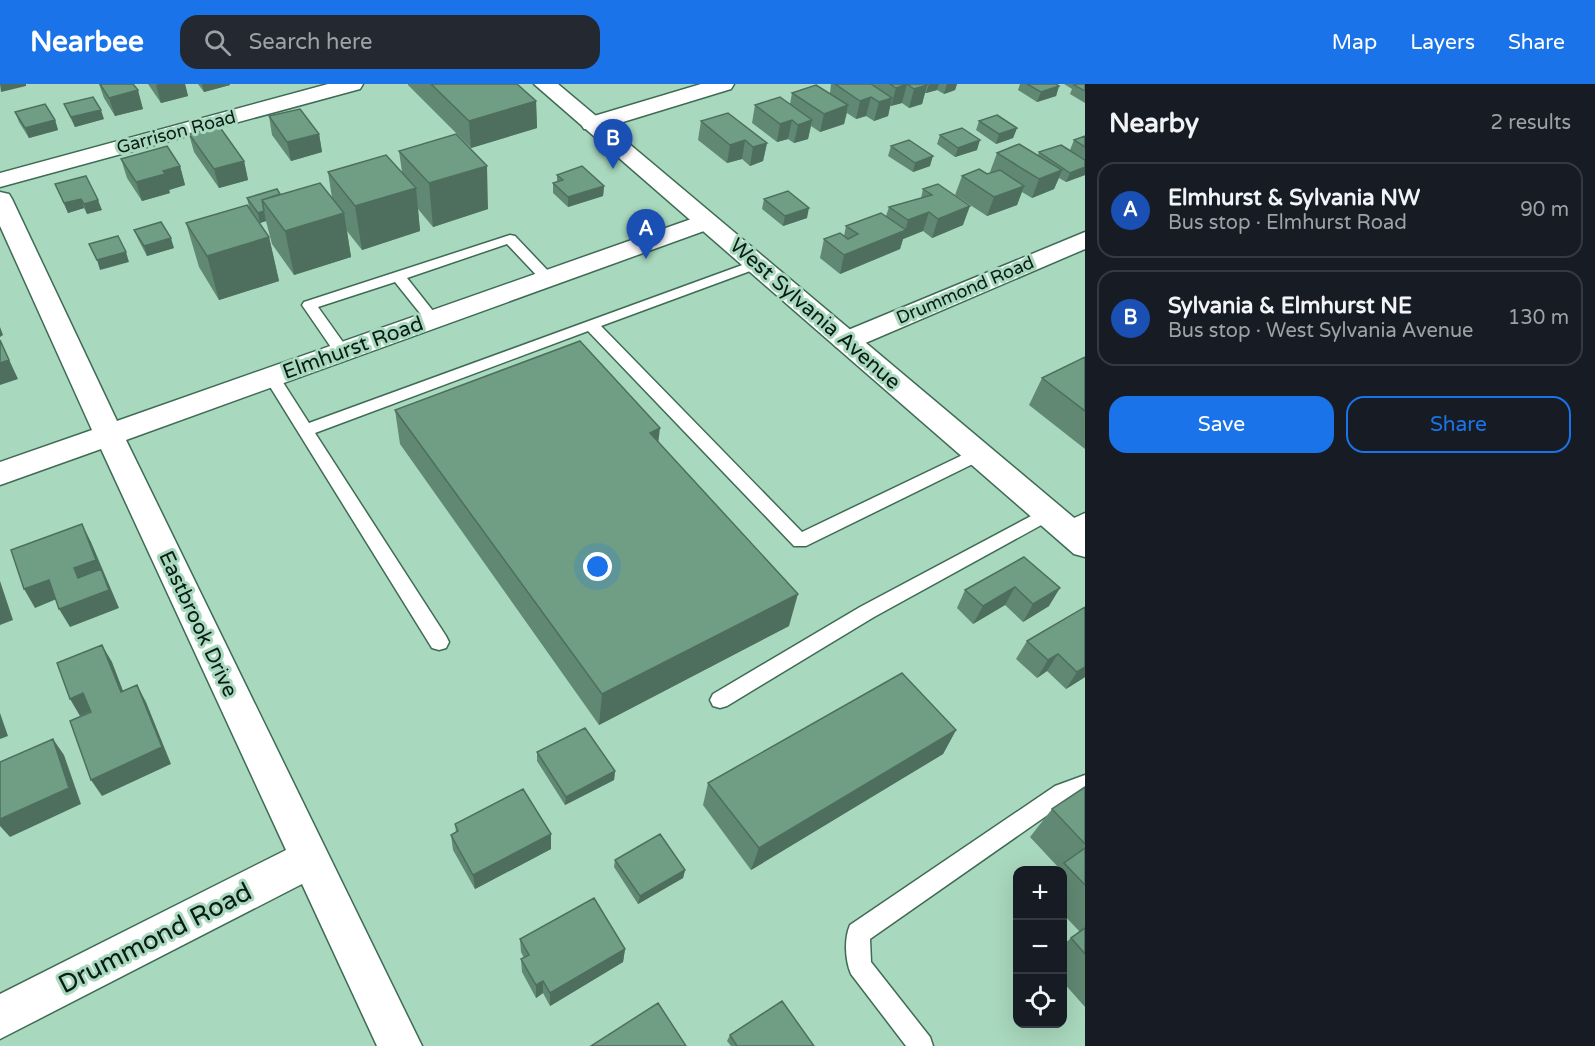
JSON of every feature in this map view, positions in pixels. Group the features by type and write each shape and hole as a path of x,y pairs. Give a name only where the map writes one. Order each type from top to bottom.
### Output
{"street":[{"name":"Garrison Road","path":"0,180 352,84"},
{"name":"West Sylvania Avenue","path":"545,84 979,454 1071,526"},
{"path":"592,124 723,84"},
{"name":"Eastbrook Drive","path":"0,199 309,860 400,1046"},
{"name":"Elmhurst Road","path":"0,474 706,222"},
{"name":"Drummond Road","path":"846,341 1085,240"},
{"name":"Drummond Road","path":"0,1017 309,860"}],"lane":[{"path":"342,352 309,305 510,239 547,279"},
{"path":"306,430 756,264"},
{"path":"398,276 432,320"},
{"path":"591,325 800,541 979,454"},
{"path":"272,377 440,642"},
{"path":"720,700 867,612 1071,526"},
{"path":"921,1046 860,966 858,933 1062,793 1085,784"}],"building":[{"path":"100,84 133,84 138,90 109,98"},
{"path":"431,84 517,84 536,101 469,121"},
{"path":"835,84 871,84 892,98 879,102 871,97 860,101"},
{"path":"890,84 907,84 896,88"},
{"path":"907,84 926,84 927,85 914,89"},
{"path":"1027,84 1056,84 1059,86 1041,92"},
{"path":"1085,84 1085,91 1074,85"},
{"path":"816,85 848,105 824,114 792,93"},
{"path":"93,97 101,110 71,117 64,104"},
{"path":"780,97 812,120 798,125 792,120 780,124 755,105"},
{"path":"45,104 55,120 25,128 15,112"},
{"path":"300,109 319,134 287,142 269,116"},
{"path":"728,113 767,143 753,147 745,140 730,145 701,121"},
{"path":"997,115 1017,128 999,134 979,121"},
{"path":"219,126 244,161 214,169 189,134"},
{"path":"962,128 980,140 958,148 940,135"},
{"path":"456,134 487,166 429,183 399,151"},
{"path":"1085,136 1085,147 1074,140"},
{"path":"909,140 933,156 915,163 891,146"},
{"path":"1019,144 1062,170 1039,179 997,153"},
{"path":"1061,145 1085,160 1085,167 1070,173 1039,152"},
{"path":"167,146 180,166 163,171 165,174 136,182 121,159"},
{"path":"386,155 416,188 355,206 328,172"},
{"path":"582,166 604,186 568,197 553,183 563,180 557,175"},
{"path":"979,169 987,174 1000,170 1024,186 994,197 962,176"},
{"path":"86,176 98,200 84,204 81,199 64,203 55,184"},
{"path":"320,183 344,213 285,231 262,200"},
{"path":"938,184 970,206 938,219 929,212 908,220 889,207 932,195 923,189"},
{"path":"277,189 280,194 262,200 264,211 258,213 247,198"},
{"path":"788,191 809,208 785,216 764,199"},
{"path":"247,205 269,237 207,256 186,223"},
{"path":"881,213 906,230 844,255 824,239 840,233 848,239 858,234 846,226"},
{"path":"161,222 171,238 144,246 134,230"},
{"path":"118,236 126,252 97,260 89,244"},
{"path":"0,340 9,360 0,363"},
{"path":"580,341 660,428 650,433 798,594 602,694 395,410"},
{"path":"1085,357 1085,411 1042,378"},
{"path":"82,524 96,560 74,568 78,578 101,569 109,590 59,609 49,580 24,589 11,550"},
{"path":"1024,557 1060,588 1033,604 1015,587 983,606 965,590"},
{"path":"1085,607 1085,667 1077,672 1058,654 1048,660 1027,641"},
{"path":"102,645 121,692 137,685 162,747 91,780 70,721 91,712 83,693 70,699 57,663"},
{"path":"902,673 956,730 759,848 708,783"},
{"path":"585,728 615,771 566,797 537,752"},
{"path":"53,739 69,788 0,819 0,762"},
{"path":"1085,787 1085,844 1052,809"},
{"path":"523,789 551,834 473,875 451,835 458,831 455,824"},
{"path":"660,834 685,870 640,896 615,860"},
{"path":"1085,848 1085,885 1067,866 1064,863"},
{"path":"594,898 625,949 550,993 543,981 536,985 521,959 529,955 520,939"},
{"path":"1085,928 1085,954 1071,938"},
{"path":"782,1001 814,1046 737,1046 730,1035"},
{"path":"658,1003 686,1046 591,1046"}],"place":[{"name":"Sylvania & Elmhurst NE","path":"613,169"},
{"name":"Elmhurst & Sylvania NW","path":"646,259"}]}
